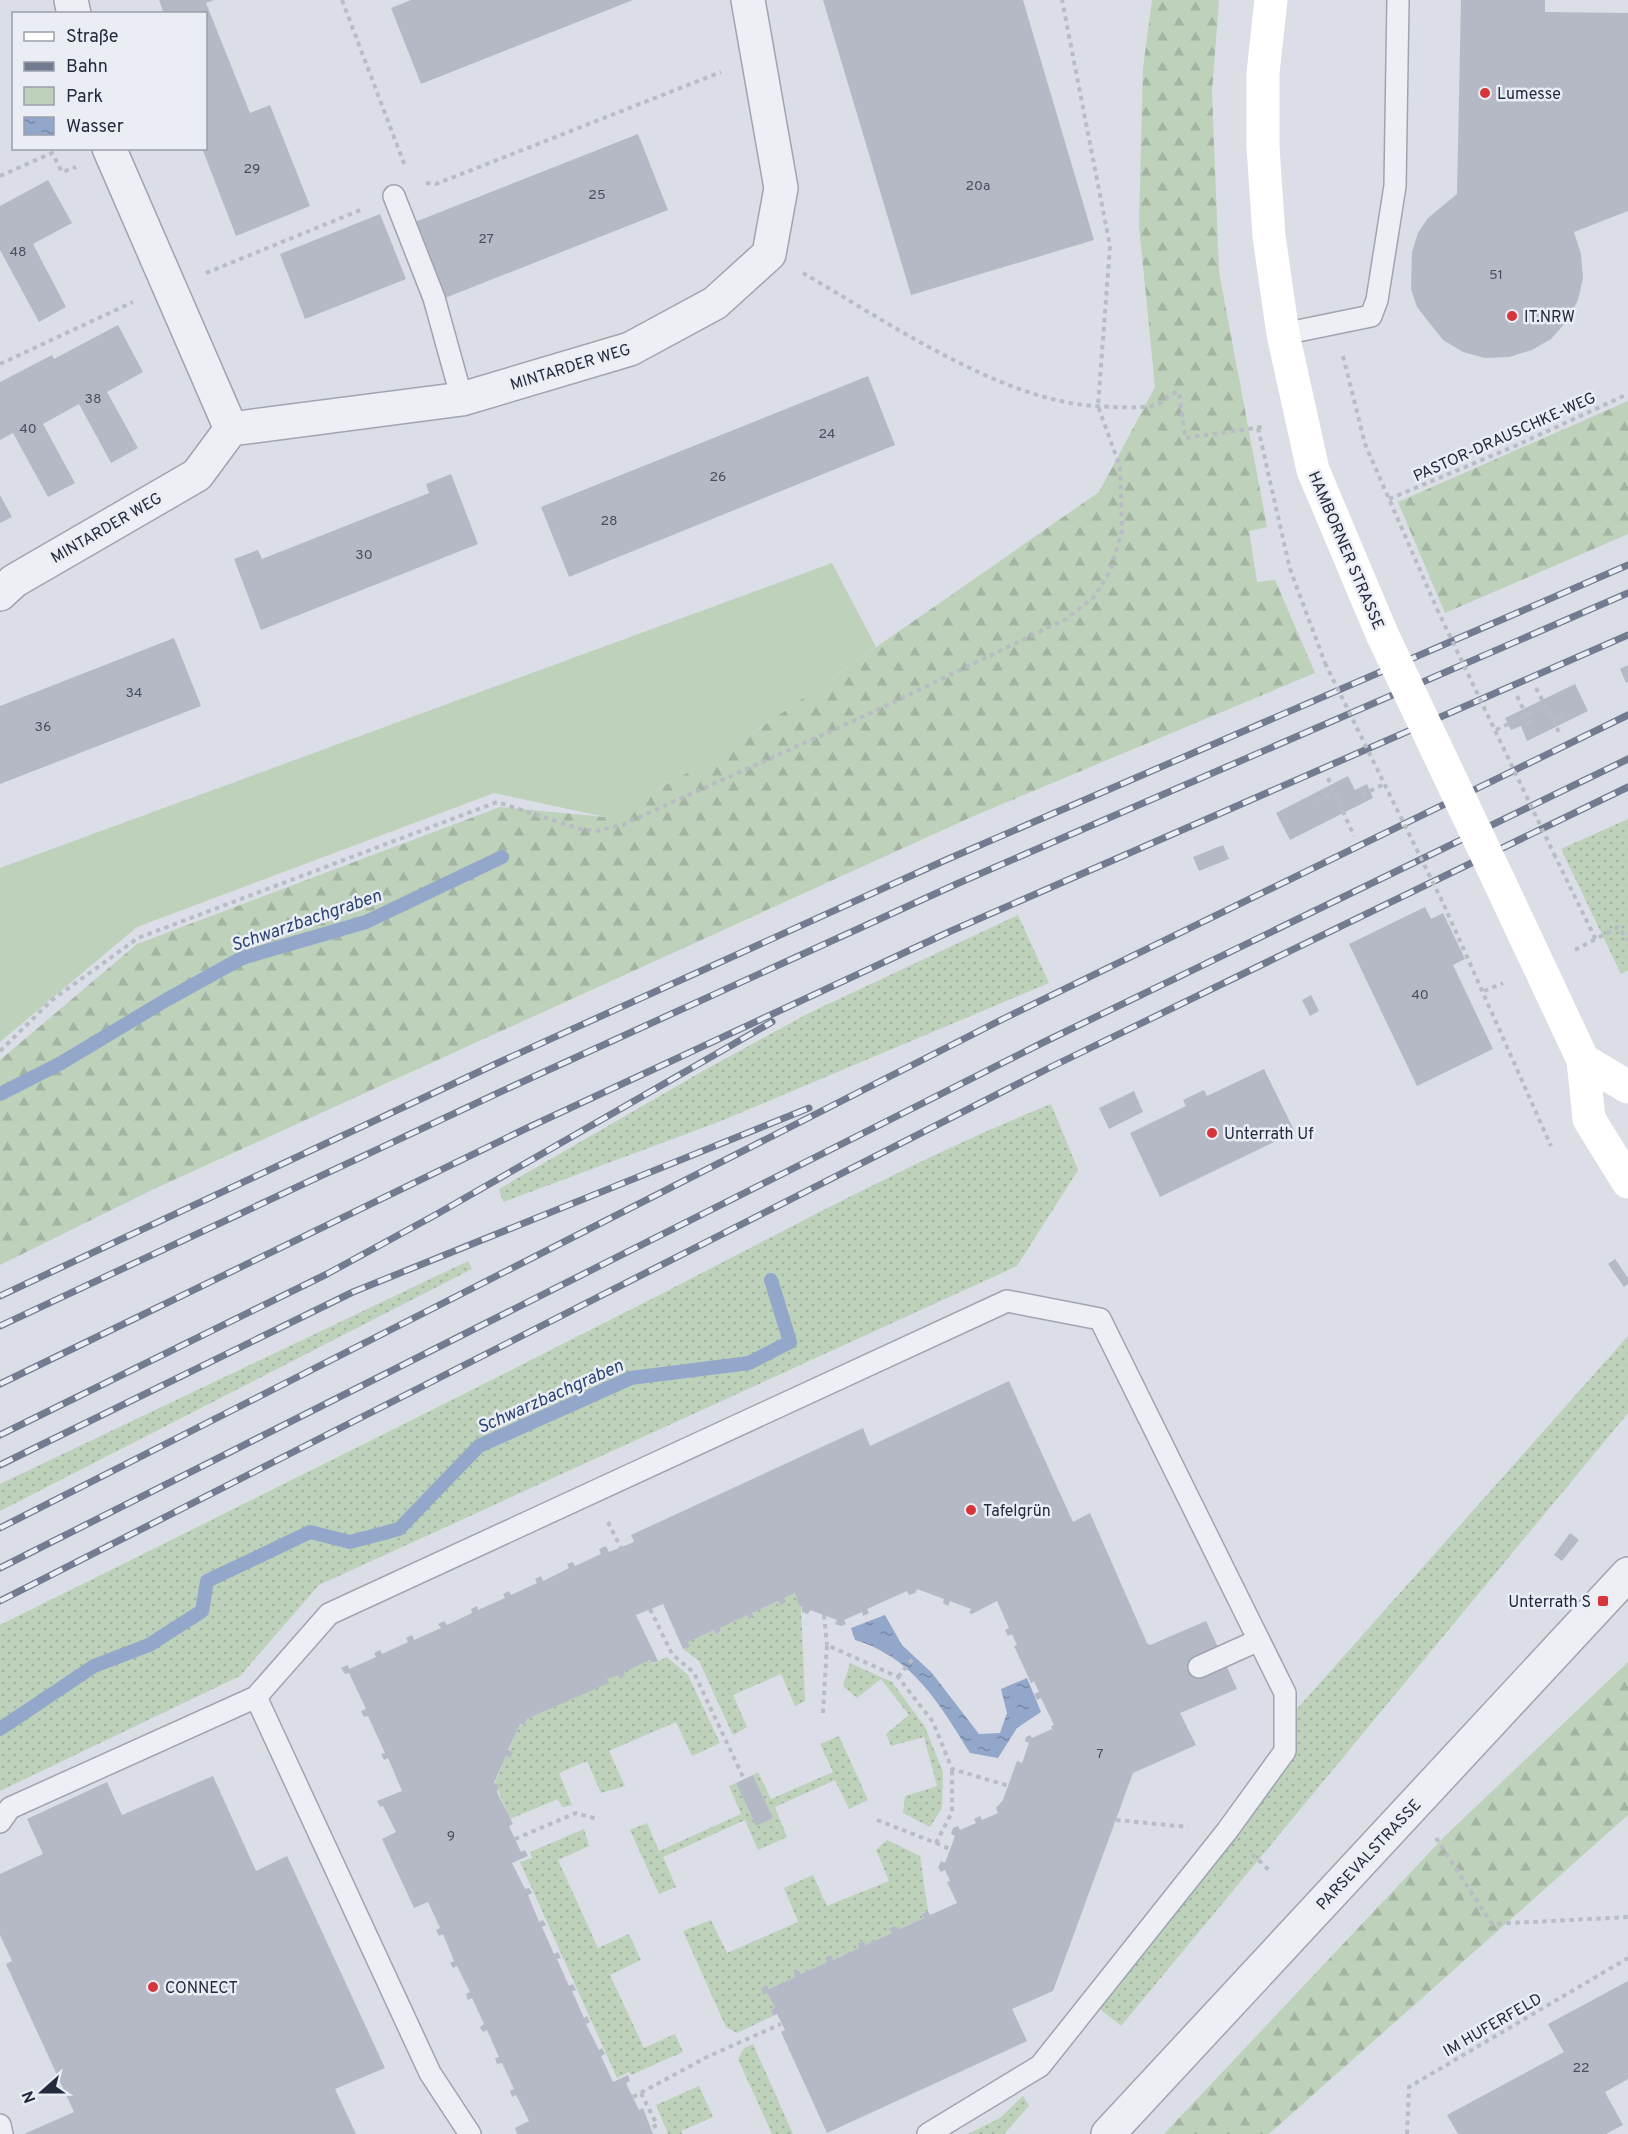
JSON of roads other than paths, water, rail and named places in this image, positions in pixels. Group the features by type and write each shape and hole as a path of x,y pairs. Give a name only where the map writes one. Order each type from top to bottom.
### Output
{"main road":[{"name":"HAMBORNER STRASSE","path":"1270,0 1263,73 1263,147 1269,236 1282,334 1313,470 1382,634 1583,1060 1589,1119 1628,1182"},
{"path":"1583,1060 1628,1087"}],"street":[{"name":"MINTARDER WEG","path":"0,594 14,581 197,475 231,429 462,399 630,349 715,303 769,254 781,188 748,0"},
{"path":"110,151 231,429"},
{"name":"PARSEVALSTRASSE","path":"1108,2134 1628,1574"}],"lane":[{"path":"1282,334 1371,316 1377,300 1395,186 1398,0"},
{"path":"394,196 434,298 462,399"},
{"path":"0,1822 10,1808 256,1697 329,1614 1007,1301 1101,1319 1285,1693 1285,1750 1227,1831 1040,2066 928,2134"},
{"path":"1199,1667 1259,1641"},
{"path":"256,1697 430,2073 470,2134"},
{"path":"0,2126 2,2134"}],"water":[{"path":"885,1615 902,1645 932,1673 979,1734 1000,1733 1007,1713 1001,1689 1027,1678 1041,1712 1017,1728 998,1758 970,1753 948,1717 909,1671 893,1658 855,1640 851,1628"}],"waterway":[{"name":"Schwarzbachgraben","path":"0,1094 61,1063 166,1000 242,958 366,922 502,857"},
{"name":"Schwarzbachgraben","path":"0,1729 94,1666 149,1645 202,1611 207,1581 310,1532 350,1542 399,1529 479,1446 631,1378 749,1363 790,1342 771,1280"}],"railway":[{"path":"0,1296 502,1061 948,859 1628,565"},
{"path":"0,1326 511,1087 961,882 1628,593"},
{"path":"0,1384 525,1129 951,931 1628,635"},
{"path":"0,1528 1005,1018 1628,715"},
{"path":"0,1568 1042,1043 1628,759"},
{"path":"0,1601 1051,1067 1628,787"},
{"path":"0,1435 327,1274 437,1214 772,1022"},
{"path":"0,1465 353,1292 809,1108"}],"place":[{"name":"Lumesse","path":"1485,93"},
{"name":"IT.NRW","path":"1512,316"},
{"name":"Unterrath Uf","path":"1212,1133"},
{"name":"Tafelgrün","path":"971,1510"},
{"name":"Unterrath S","path":"1603,1601"},
{"name":"CONNECT","path":"153,1987"}]}
